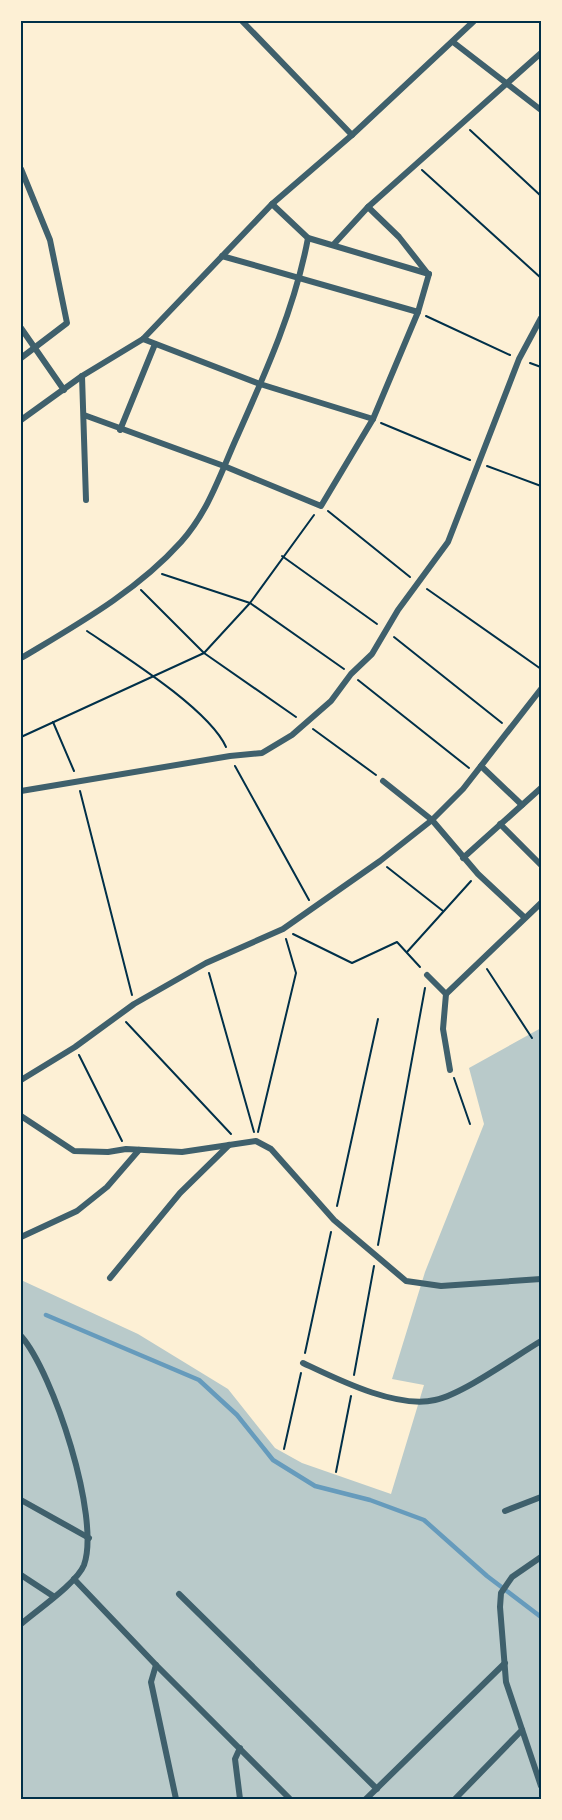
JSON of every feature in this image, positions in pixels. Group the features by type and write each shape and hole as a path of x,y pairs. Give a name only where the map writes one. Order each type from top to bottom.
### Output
{"street":[{"path":"242,21 352,135"},
{"path":"21,420 82,376 143,339 272,204 352,135 474,21"},
{"path":"453,42 541,110"},
{"path":"334,244 368,207 508,85 541,53"},
{"path":"21,169 50,240 67,323 21,358"},
{"path":"272,204 308,238 429,274"},
{"path":"368,207 399,237 429,274"},
{"path":"23,657 78,624 153,570 182,541 211,501 260,384 300,278 308,238"},
{"path":"222,256 417,312"},
{"path":"84,415 224,466 321,506 373,419 417,312 429,274"},
{"path":"21,791 230,756 262,753 306,724 331,701 351,674 372,654 398,609 448,543 519,359 541,318"},
{"path":"21,328 64,390"},
{"path":"143,339 260,384 373,419"},
{"path":"120,430 155,344"},
{"path":"82,376 86,500"},
{"path":"21,1080 75,1047 134,1004 206,963 283,929 380,861 432,820 476,773 541,689"},
{"path":"481,766 522,805"},
{"path":"383,781 432,820 478,874 524,917"},
{"path":"463,858 541,788"},
{"path":"500,824 541,865"},
{"path":"450,1070 443,1029 446,994 541,903"},
{"path":"427,975 446,994"},
{"path":"21,1116 74,1151 108,1152 126,1149 182,1152 256,1141 271,1149 334,1220 406,1281 441,1286 541,1279"},
{"path":"110,1278 180,1193 230,1145"},
{"path":"21,1237 77,1211 107,1187 139,1150"},
{"path":"21,1336 43,1369 61,1416 87,1510 89,1538 84,1565 75,1578 21,1624"},
{"path":"303,1363 352,1386 409,1400 434,1400 452,1394 541,1341"},
{"path":"505,1511 541,1497"},
{"path":"21,1500 89,1538"},
{"path":"541,1557 512,1577 501,1593 506,1682 541,1786"},
{"path":"21,1575 53,1596"},
{"path":"75,1578 156,1665 290,1799"},
{"path":"179,1594 377,1789"},
{"path":"366,1799 505,1663"},
{"path":"156,1665 151,1682 176,1799"},
{"path":"455,1799 522,1730"},
{"path":"240,1748 235,1759 240,1799"}],"path":[{"path":"463,123 541,196"},
{"path":"416,164 541,278"},
{"path":"417,312 541,367"},
{"path":"373,419 477,463 541,486"},
{"path":"21,737 204,653 250,603 282,556 321,506 417,582 541,669"},
{"path":"282,556 387,631 510,729"},
{"path":"153,570 250,603 351,674 476,773"},
{"path":"135,584 204,653 383,781"},
{"path":"53,722 78,781 134,1004"},
{"path":"380,861 442,911"},
{"path":"407,952 478,874"},
{"path":"283,929 352,963 397,942 427,975 336,1472"},
{"path":"256,1141 296,973 283,929"},
{"path":"481,959 532,1038"},
{"path":"206,963 256,1141"},
{"path":"120,1015 239,1143"},
{"path":"284,1449 378,1019"},
{"path":"75,1047 126,1149"},
{"path":"450,1070 470,1124"}],"shaded area":[{"path":"541,1028 541,1799 21,1799 21,1280 138,1334 228,1389 275,1448 302,1463 391,1494 424,1385 392,1379 425,1272 484,1124 469,1068"}],"waterway":[{"path":"46,1315 199,1380 237,1415 273,1460 315,1486 370,1500 424,1520 487,1576 541,1617"}]}
